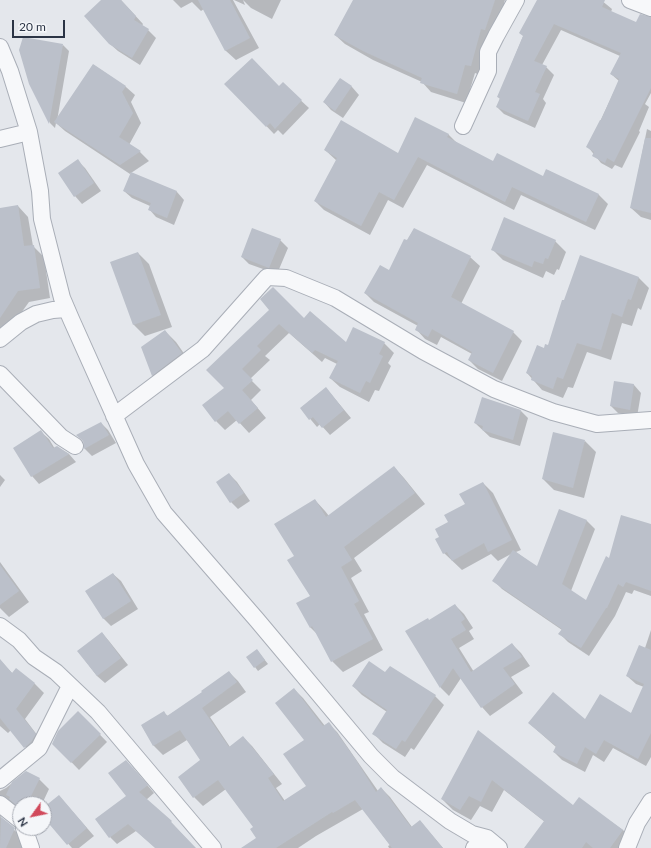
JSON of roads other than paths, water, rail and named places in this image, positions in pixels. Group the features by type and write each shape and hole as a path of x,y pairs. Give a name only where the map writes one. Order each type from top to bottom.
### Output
{"street":[{"path":"463,126 488,71 488,52 516,0"},
{"path":"630,0 651,8"},
{"path":"0,47 10,71 29,132 40,191 42,219 62,298 136,464 164,512 371,756 393,778 450,821 472,834 493,843"},
{"path":"0,139 29,132"},
{"path":"114,416 203,349 266,277 286,278 335,298 423,351 494,389 553,412 597,424 651,420"},
{"path":"0,338 21,322 36,314 66,309"},
{"path":"0,374 61,437 75,446"},
{"path":"0,626 19,640 34,657 56,672 98,712 213,848"},
{"path":"0,780 39,748 70,686"},
{"path":"627,848 637,823 651,801"},
{"path":"0,804 12,814"},
{"path":"27,836 31,848"},
{"path":"474,848 493,843"}]}
